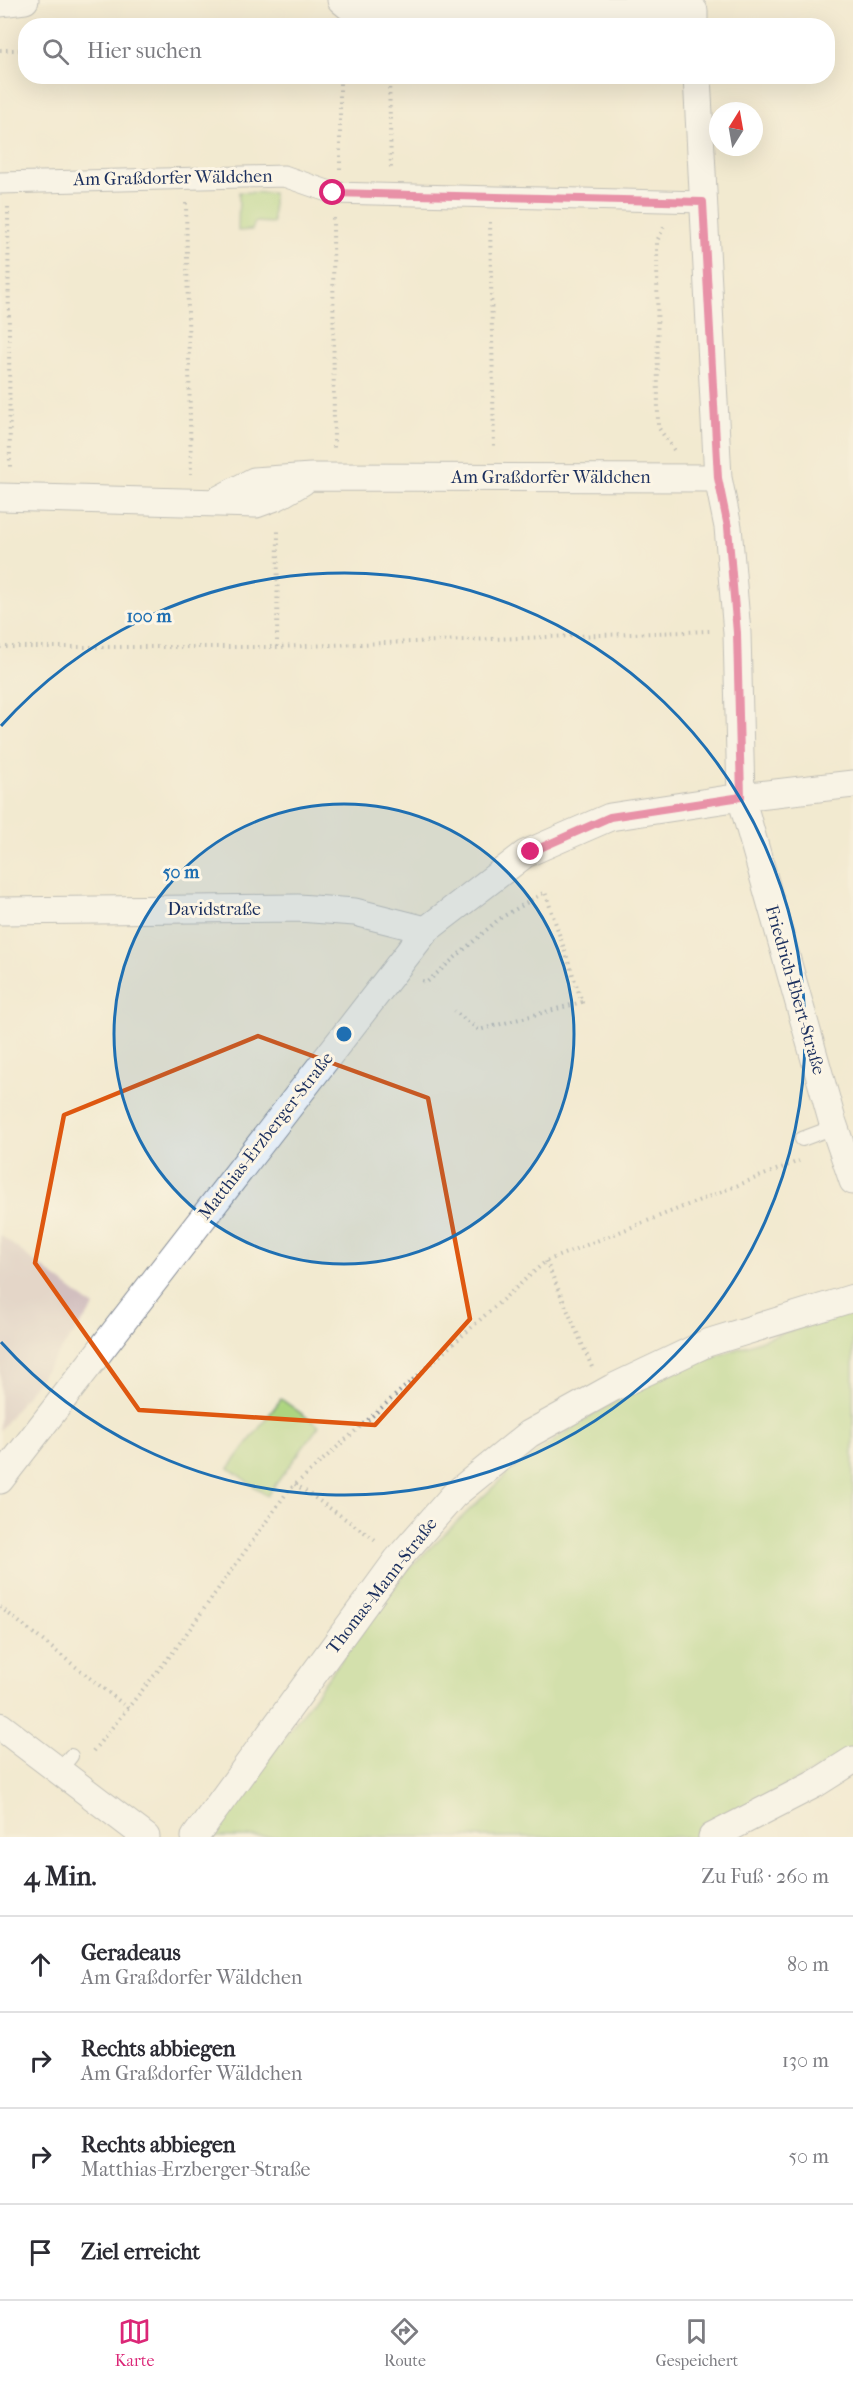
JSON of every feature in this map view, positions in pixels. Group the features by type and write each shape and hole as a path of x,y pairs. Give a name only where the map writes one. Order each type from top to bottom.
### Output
{"street":[{"path":"351,7 397,4 694,12"},
{"path":"697,84 691,202 718,478 728,527 737,633 741,797"},
{"name":"Am Graßdorfer Wäldchen","path":"4,182 284,176 336,193 691,202"},
{"name":"Am Graßdorfer Wäldchen","path":"5,497 256,504 322,477"},
{"name":"Am Graßdorfer Wäldchen","path":"203,503 254,481 322,477 718,478"},
{"name":"Matthias-Erzberger-Straße","path":"0,1480 426,930 525,854 610,817 741,797 853,784"},
{"name":"Friedrich-Ebert-Straße","path":"741,797 840,1120 853,1181"},
{"name":"Davidstraße","path":"0,910 298,909 355,912 426,930"},
{"name":"Thomas-Mann-Straße","path":"195,1837 397,1560 462,1488 529,1434 612,1388 706,1343 853,1298"},
{"path":"0,1726 65,1764 146,1837"},
{"path":"712,1837 815,1784 853,1760"}],"lane":[{"path":"802,1139 840,1120"}],"path":[{"path":"0,50 18,50"},
{"path":"322,477 340,84"},
{"path":"389,84 391,195"},
{"path":"185,178 203,503"},
{"path":"4,182 5,497"},
{"path":"490,197 494,477"},
{"path":"678,456 658,427 657,241 691,202"},
{"path":"277,647 278,496"},
{"path":"0,647 277,647 711,631"},
{"path":"416,981 427,982 499,919 545,892 582,1002 479,1030 454,1011"},
{"path":"88,1758 174,1651 295,1484 546,1261 802,1160"},
{"path":"546,1261 596,1376"},
{"path":"295,1484 385,1546"},
{"path":"0,1606 129,1708"}],"highlighted area":[{"path":"258,1036 428,1098 470,1319 375,1425 139,1410 35,1263 64,1115"}],"shaded area":[{"path":"0,1235 94,1307 0,1430"}],"green space":[{"path":"239,192 273,193 273,223 255,222 252,230 238,231"},
{"path":"853,1313 853,1750 692,1837 211,1837 408,1569 509,1472 593,1414 670,1373 779,1334"},
{"path":"281,1399 319,1426 267,1496 229,1468"}],"route":[{"path":"333,193 703,202 718,478 728,527 737,633 741,797 610,817 531,852"}]}
